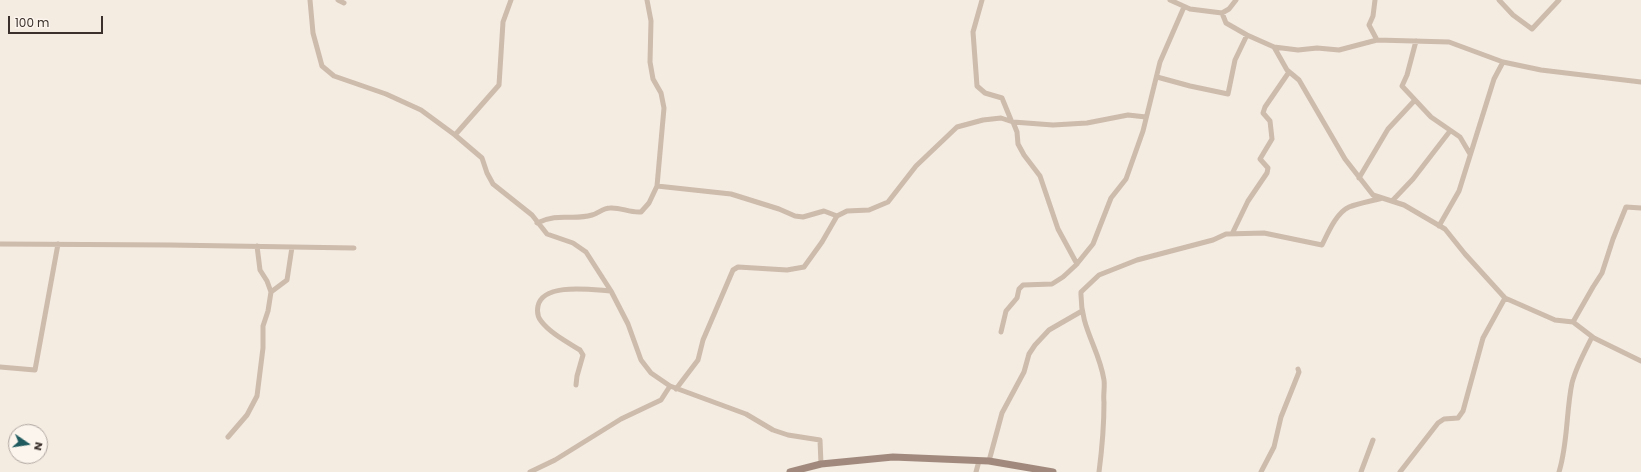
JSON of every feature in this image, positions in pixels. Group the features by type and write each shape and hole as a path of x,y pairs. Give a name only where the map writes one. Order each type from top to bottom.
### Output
{"street":[{"path":"310,0 313,33 322,66 334,76 386,94 421,110 455,135 482,158 486,173 493,184 532,215 547,234 573,243 586,252 611,291 628,324 641,360 651,373 676,389 746,414 773,430 788,435 820,440 821,464"},
{"path":"338,0 344,3"},
{"path":"455,135 499,85 502,22 511,0"},
{"path":"537,223 554,217 578,217 611,208 634,213 641,212 649,203 657,186 664,108 661,92 653,79 650,62 651,21 647,0"},
{"path":"982,0 973,32 977,86 985,93 1002,98 1017,132 1018,144 1024,155 1040,176 1058,229 1077,264"},
{"path":"1170,0 1222,13 1236,0"},
{"path":"1375,0 1373,16 1369,25 1377,40"},
{"path":"1498,0 1513,15 1532,29 1559,0"},
{"path":"1001,332 1006,311 1017,298 1019,289 1023,285 1052,284 1063,277 1077,264 1093,244 1111,198 1126,179 1146,117 1160,62 1182,4"},
{"path":"1222,13 1226,23 1247,35 1274,47 1298,50 1317,48 1339,50 1377,40 1449,42 1503,62 1541,70 1641,82"},
{"path":"1157,76 1190,86 1228,94 1235,60 1247,35"},
{"path":"1416,41 1407,75 1402,86 1430,117 1460,137 1470,154"},
{"path":"1274,47 1289,72 1299,80 1345,159 1373,195 1393,200 1445,229 1464,254 1505,298 1555,320 1573,322 1592,337 1641,361"},
{"path":"1439,226 1459,191 1494,79 1503,62"},
{"path":"1232,234 1248,201 1267,173 1268,168 1260,159 1272,139 1270,121 1263,113 1265,107 1289,72"},
{"path":"1359,178 1388,129 1415,100"},
{"path":"676,389 698,360 703,340 733,270 738,267 767,270 787,270 804,267 822,242 837,216 847,211 868,210 888,202 916,166 957,127 983,120 1001,118 1012,121 1053,125 1087,123 1128,115 1146,117"},
{"path":"1393,200 1413,179 1450,131"},
{"path":"657,186 731,194 779,209 795,216 803,217 824,211 837,216"},
{"path":"1099,472 1105,421 1104,381 1096,351 1089,337 1082,311 1081,292 1099,275 1137,260 1213,240 1226,234 1264,233 1322,245 1329,230 1342,212 1349,207 1382,198"},
{"path":"1573,322 1602,273 1612,239 1626,208 1641,208"},
{"path":"0,244 354,248"},
{"path":"0,368 35,370 58,244"},
{"path":"228,437 247,415 257,396 263,348 263,326 267,316 271,292 267,281 260,270 258,246"},
{"path":"271,292 287,280 292,247"},
{"path":"576,385 583,355 580,350 550,330 541,321 537,312 538,304 541,298 554,291 570,289 611,291"},
{"path":"1400,472 1433,428 1444,419 1458,418 1463,411 1483,338 1505,298"},
{"path":"989,461 1002,413 1024,372 1029,354 1049,330 1082,311"},
{"path":"1559,472 1564,456 1565,429 1572,382 1592,337"},
{"path":"1261,472 1274,447 1281,417 1299,372 1298,369"},
{"path":"530,472 555,460 621,419 661,400 670,386"},
{"path":"1361,472 1373,440"},
{"path":"790,472 821,464 893,457 989,461 1053,472"},
{"path":"976,472 979,461"}]}
